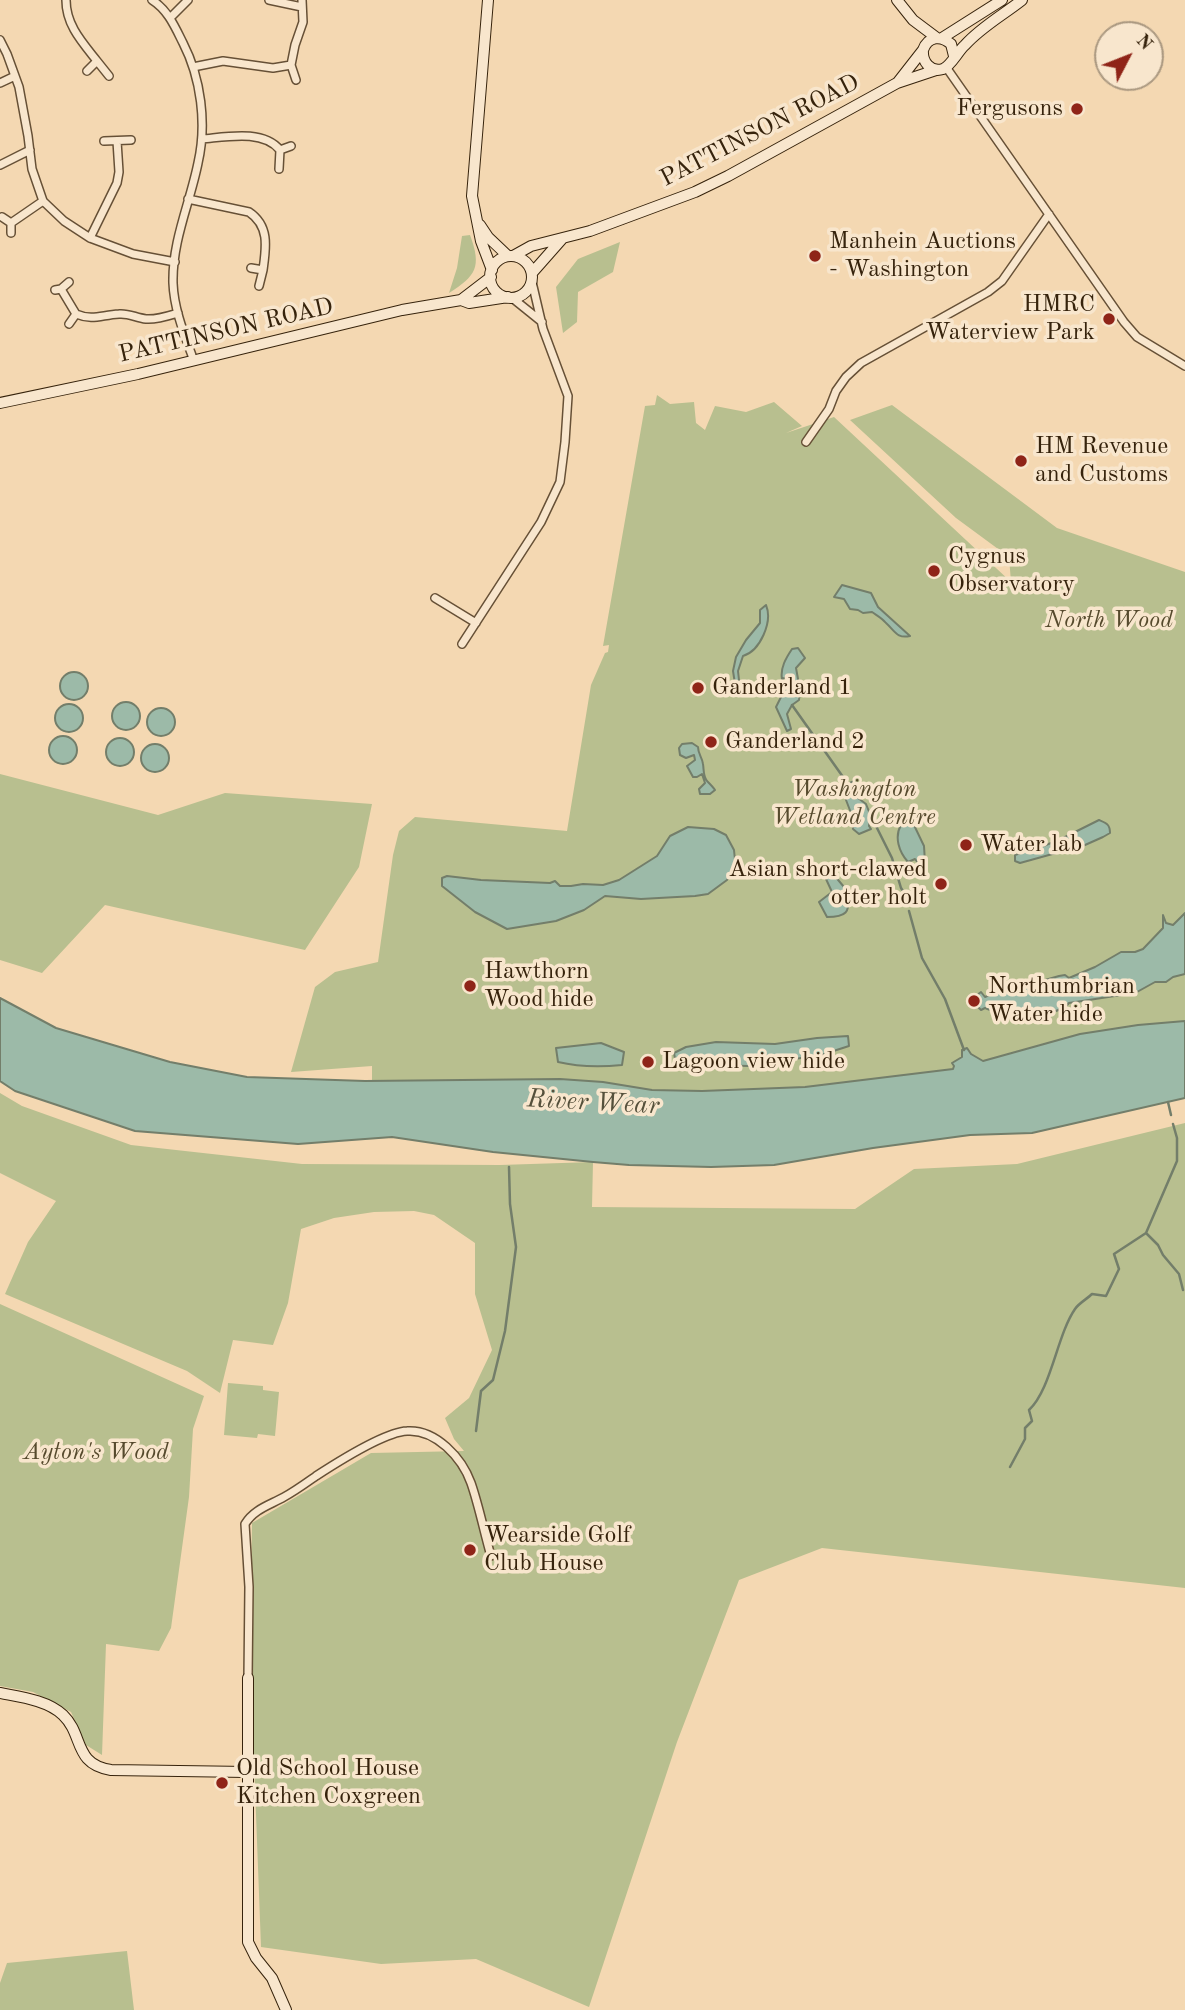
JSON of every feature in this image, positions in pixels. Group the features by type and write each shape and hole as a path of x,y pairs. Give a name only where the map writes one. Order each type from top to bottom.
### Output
{"street":[{"path":"66,0 66,10 74,32 109,76"},
{"path":"152,0 160,5 170,18 185,47 193,67 202,116 198,165 177,241 173,284 178,313 194,361"},
{"path":"170,18 188,0"},
{"path":"269,0 302,4 303,22 291,65 296,80"},
{"path":"488,0 472,195 481,241 496,290 542,323"},
{"path":"897,0 913,20 924,47 925,63 930,67 941,68 973,36 1021,0"},
{"path":"924,47 928,41 940,38 1002,0"},
{"path":"913,20 951,44 954,56"},
{"path":"0,40 22,101 32,169 43,201 64,221 90,239 133,254 175,262"},
{"name":"PATTINSON ROAD","path":"897,83 924,47"},
{"path":"87,71 97,61"},
{"path":"193,67 223,61 273,68 291,65"},
{"path":"941,68 1049,214 1124,322 1138,337 1185,366"},
{"name":"PATTINSON ROAD","path":"510,256 531,246 634,216 695,192 897,83 941,68"},
{"path":"0,83 15,76"},
{"path":"202,139 236,136 265,139 280,150 279,169"},
{"path":"104,141 131,140"},
{"path":"90,239 117,184 117,141"},
{"path":"280,150 291,146"},
{"path":"0,164 30,150"},
{"path":"188,199 249,212 257,217 266,236 259,286"},
{"path":"11,223 43,201"},
{"path":"806,442 846,377 862,363 988,292 1002,281 1049,214"},
{"path":"2,217 11,223"},
{"path":"462,644 541,522 560,482 568,396 542,323 532,277 525,261 510,256 488,237 477,221"},
{"path":"11,223 11,233"},
{"path":"509,297 524,293 532,277 562,239"},
{"path":"491,273 498,261 510,256"},
{"path":"251,268 263,270"},
{"name":"PATTINSON ROAD","path":"461,300 491,273"},
{"path":"69,282 58,290 76,314 92,318 128,314 152,319 178,313"},
{"name":"PATTINSON ROAD","path":"0,403 194,361 402,310 461,300 469,303 509,297"},
{"path":"69,324 76,314"},
{"path":"435,598 476,623"},
{"path":"286,2010 272,1978 256,1958 248,1942 249,1587 246,1520 256,1511 294,1491 333,1465 385,1437 408,1431 426,1435 442,1443 454,1455 470,1481 491,1556"},
{"path":"0,1693 54,1708 70,1724 84,1756 98,1768 247,1772"}],"green space":[{"path":"470,235 476,255 474,270 471,276 449,293 457,268 462,236"},
{"path":"620,242 613,272 578,292 577,322 563,333 556,287 578,259"},
{"name":"Washington Wetland Centre","path":"657,395 670,404 694,402 696,423 705,430 715,406 746,412 774,402 802,426 786,433 834,417 1011,582 1009,557 956,518 850,420 892,405 1057,528 1185,572 1185,1021 1083,1036 983,1061 967,1049 962,1050 962,1057 952,1063 954,1069 805,1087 702,1091 652,1090 603,1082 560,1079 372,1081 372,1066 291,1072 315,987 335,972 378,962 393,855 399,831 415,817 567,831 591,685 605,653 608,652 609,645 603,646 645,406 655,405"},
{"path":"0,774 158,815 225,793 372,804 359,867 305,950 105,905 42,973 0,960"},
{"path":"0,1093 22,1106 131,1145 302,1164 500,1165 593,1162 592,1207 855,1209 914,1169 1017,1164 1185,1123 1185,1588 822,1548 739,1580 677,1742 589,2007 476,1959 381,1964 261,1947 250,1655 252,1523 371,1453 464,1451 454,1439 445,1418 469,1398 492,1350 475,1294 475,1243 434,1215 414,1211 374,1212 334,1218 301,1229 288,1303 273,1345 233,1340 220,1393 187,1371 5,1294 28,1242 56,1201 0,1173"},
{"name":"Ayton's Wood","path":"0,1304 204,1396 193,1429 189,1497 171,1628 159,1651 106,1644 102,1755 86,1745 71,1712 33,1692 0,1686"},
{"path":"228,1383 263,1386 263,1390 279,1392 275,1436 258,1434 257,1438 224,1435"},
{"path":"127,1951 134,2010 0,2010 0,1983 7,1963"}],"water":[{"path":"842,585 871,593 878,607 910,636 899,635 872,612 863,613 850,609 844,599 834,597"},
{"path":"766,605 768,619 764,635 755,648 743,656 738,671 740,689 736,690 733,671 736,657 760,623 760,610"},
{"path":"798,648 805,658 796,668 799,700 787,714 791,729 787,731 776,707 788,683 787,677 782,679 784,663 792,649"},
{"path":"74,672 84,676 88,686 84,696 74,700 64,696 60,686 64,676"},
{"path":"126,702 136,706 140,716 136,726 126,730 116,726 112,716 116,706"},
{"path":"69,704 79,708 83,718 79,728 69,732 59,728 55,718 59,708"},
{"path":"161,708 171,712 175,722 171,732 161,736 151,732 147,722 151,712"},
{"path":"63,736 73,740 77,750 73,760 63,764 53,760 49,750 53,740"},
{"path":"120,738 130,742 134,752 130,762 120,766 110,762 106,752 110,742"},
{"path":"692,743 698,747 705,777 715,790 710,794 700,794 699,789 705,783 702,774 693,777 687,766 695,760 694,755 686,758 680,755 679,748 682,744"},
{"path":"155,744 165,748 169,758 165,768 155,772 145,768 141,758 145,748"},
{"path":"854,781 858,798 866,804 870,814 871,829 859,834 853,829 851,813 841,787"},
{"path":"1099,820 1109,828 1110,833 1103,837 1085,845 1020,863 1015,861 1015,855 1035,848 1034,841 1041,847"},
{"path":"913,823 924,846 925,862 918,863 915,859 908,862 898,844 901,825"},
{"path":"688,827 714,829 726,835 734,850 734,869 727,880 708,894 641,899 605,896 584,910 556,921 507,929 475,912 442,886 442,878 447,876 481,880 555,881 560,886 603,885 619,880 657,856 670,836"},
{"path":"829,869 849,893 847,909 843,915 827,917 819,902 832,892 826,879"},
{"path":"1185,913 1185,974 1166,982 1155,982 1137,992 1069,1003 1053,1012 1041,1014 1016,1014 985,1008 981,1010 978,1007 977,995 981,992 985,997 1003,989 1017,988 1059,976 1065,975 1069,978 1121,952 1143,949 1163,928 1163,915 1166,923 1173,925"},
{"name":"River Wear","path":"0,998 56,1028 170,1062 247,1077 365,1081 560,1079 603,1082 652,1090 702,1091 805,1087 953,1069 952,1063 962,1057 962,1050 967,1048 971,1054 983,1061 1080,1034 1185,1021 1185,1098 1032,1133 970,1135 774,1165 711,1167 593,1162 493,1152 392,1137 298,1144 135,1131 15,1091 0,1081"},
{"path":"848,1036 849,1046 821,1055 748,1066 676,1064 674,1053 686,1047 716,1042 775,1044"},
{"path":"601,1043 624,1052 622,1065 590,1066 558,1062 556,1048"}],"waterway":[{"path":"792,705 848,784"},
{"path":"870,814 892,858 901,888 908,899"},
{"path":"909,911 922,958 945,999 964,1050"},
{"path":"1168,1102 1171,1115"},
{"path":"1010,1467 1025,1439 1025,1428 1032,1421 1029,1410 1043,1389 1063,1333 1075,1309 1092,1294 1106,1296 1119,1269 1114,1254 1146,1233 1177,1161 1177,1138 1173,1124"},
{"path":"476,1431 481,1391 493,1380 505,1331 516,1247 510,1204 509,1167"},
{"path":"1146,1233 1179,1274 1183,1290"}],"place":[{"name":"Fergusons","path":"1077,109"},
{"name":"Manhein Auctions - Washington","path":"815,256"},
{"name":"HMRC Waterview Park","path":"1109,319"},
{"name":"HM Revenue and Customs","path":"1021,461"},
{"name":"Cygnus Observatory","path":"934,571"},
{"name":"Ganderland 1","path":"698,688"},
{"name":"Ganderland 2","path":"711,742"},
{"name":"Water lab","path":"966,845"},
{"name":"Asian short-clawed otter holt","path":"941,884"},
{"name":"Hawthorn Wood hide","path":"470,986"},
{"name":"Northumbrian Water hide","path":"974,1001"},
{"name":"Lagoon view hide","path":"648,1062"},
{"name":"Wearside Golf Club House","path":"470,1550"},
{"name":"Old School House Kitchen Coxgreen","path":"222,1783"}],"park label":[{"name":"North Wood","path":"1109,621"}]}
